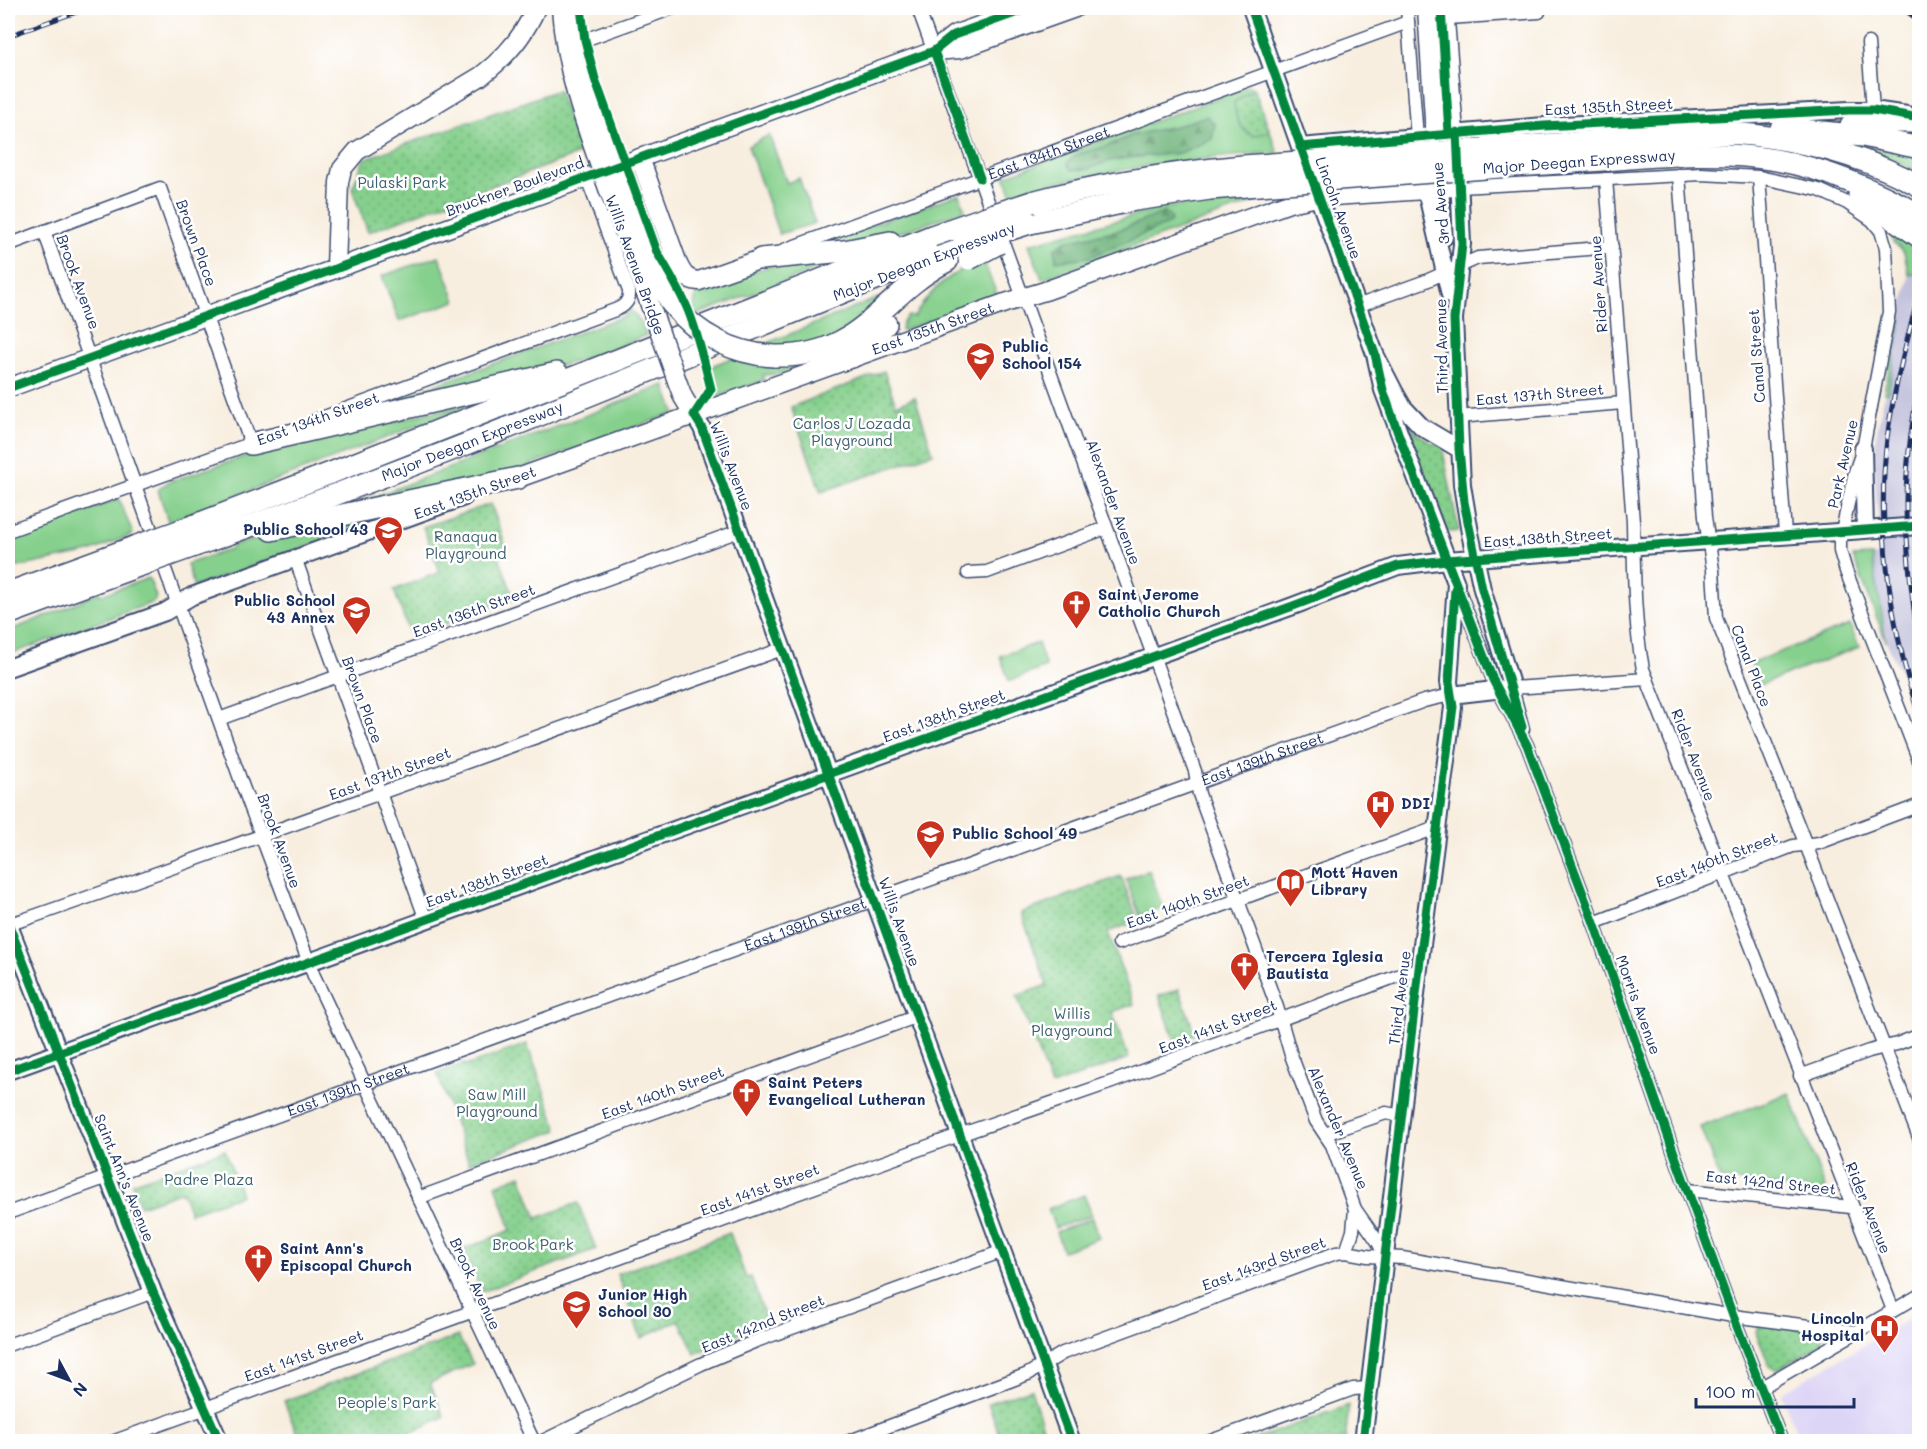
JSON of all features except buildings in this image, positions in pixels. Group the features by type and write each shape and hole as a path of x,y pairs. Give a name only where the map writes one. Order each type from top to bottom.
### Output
{"highway":[{"path":"571,8 586,80 617,192 654,272 672,304 695,327 714,340 748,352 774,356 808,354 844,340 876,318 921,277 940,265 966,252 1010,237 1031,218"},
{"path":"1814,130 1920,120"},
{"path":"1724,134 1769,127 1814,130 1878,138 1920,148"},
{"name":"Major Deegan Expressway","path":"194,536 344,492 658,368 966,252 1087,188 1182,172 1245,176 1484,159 1724,134 1771,138 1827,149 1882,168 1920,186"},
{"name":"Major Deegan Expressway","path":"1484,159 1701,154 1778,160 1832,175 1870,189 1920,215"},
{"path":"1832,175 1920,237"},
{"name":"Major Deegan Expressway","path":"8,614 138,556 194,536 633,354 995,213 1031,218 1058,217 1245,176"},
{"path":"761,259 851,250 932,236"},
{"path":"852,357 966,252"},
{"path":"251,444 633,354"},
{"path":"194,536 461,491 518,478"},
{"name":"Major Deegan Expressway","path":"98,560 138,556"},
{"path":"8,578 98,560"},
{"path":"8,593 98,560"}],"main road":[{"path":"336,268 339,182 346,162 364,147 482,76 514,46 536,8"},
{"name":"Willis Avenue Bridge","path":"561,8 565,46 581,113 617,192 658,327 683,397 694,415"},
{"name":"Bruckner Boulevard","path":"934,51 954,35 1029,8"},
{"name":"Bruckner Boulevard","path":"8,388 934,51 960,49 1075,8"},
{"name":"Lincoln Avenue","path":"1251,8 1375,354 1410,416 1430,433 1460,449"},
{"name":"3rd Avenue","path":"1427,8 1426,136 1433,189 1452,269"},
{"name":"East 135th Street","path":"1300,147 1457,132 1660,119 1873,110 1920,120"},
{"name":"Third Avenue","path":"1457,132 1462,244 1452,269 1458,417 1464,502 1475,559"},
{"name":"East 134th Street","path":"640,158 681,271 685,276 691,279 704,279 761,259"},
{"name":"East 135th Street","path":"8,668 165,612 192,596 294,558 1288,203 1318,197 1460,187"},
{"name":"Third Avenue","path":"1363,1442 1436,828 1453,707 1449,682 1456,583 1383,390 1375,354"},
{"name":"Willis Avenue","path":"694,415 702,428 1072,1442"},
{"path":"1863,449 1865,530"},
{"name":"East 138th Street","path":"8,1071 1409,564 1708,542 1785,534 1920,526"},
{"path":"1475,559 1505,689"},
{"name":"East 139th Street","path":"1451,695 1505,689"},
{"name":"Saint Ann's Avenue","path":"8,924 153,1292 220,1442"}],"street":[{"path":"611,169 581,85 572,45 673,8"},
{"name":"Alexander Avenue","path":"918,8 1195,771 1200,794 1316,1121 1332,1145 1355,1209 1378,1242 1385,1257"},
{"path":"1407,8 1407,22 1426,136"},
{"path":"1448,13 1539,12"},
{"name":"Third Avenue","path":"1448,13 1457,132"},
{"name":"East 134th Street","path":"761,259 1407,22"},
{"path":"1868,43 1873,110"},
{"name":"East 135th Street","path":"1460,187 1701,174 1759,177 1810,188 1833,196 1866,215 1881,231"},
{"name":"Canal Place","path":"1679,175 1716,618 1920,1140"},
{"name":"Canal Street","path":"1759,177 1785,534"},
{"name":"East 134th Street","path":"8,531 615,310 626,303 629,291 587,178"},
{"name":"Rider Avenue","path":"1606,179 1633,522 1640,652 1647,679 1893,1311"},
{"name":"Brown Place","path":"44,231 160,188 251,444"},
{"path":"8,245 44,231"},
{"name":"Brook Avenue","path":"44,231 308,962 534,1442"},
{"name":"Park Avenue","path":"1881,231 1887,258 1889,312 1863,449 1840,545 1842,560 1920,763"},
{"path":"1358,306 1426,281 1478,258 1612,248"},
{"name":"East 137th Street","path":"1458,417 1623,403"},
{"path":"968,573 987,572 1106,528"},
{"name":"East 136th Street","path":"219,719 739,531"},
{"name":"Brown Place","path":"294,558 426,920"},
{"path":"1456,583 1505,689"},
{"name":"East 137th Street","path":"8,924 132,882 782,649"},
{"name":"East 139th Street","path":"1505,689 1647,679"},
{"name":"Morris Avenue","path":"1505,689 1594,923 1733,1316 1782,1442"},
{"name":"East 139th Street","path":"8,1214 1197,782 1424,701 1451,695"},
{"name":"East 140th Street","path":"1594,923 1793,846 1820,843 1920,805"},
{"name":"East 140th Street","path":"1119,943 1436,828"},
{"name":"East 141st Street","path":"112,1442 1103,1085 1419,968"},
{"name":"East 140th Street","path":"418,1198 918,1016"},
{"path":"1800,1076 1920,1035"},
{"path":"1325,1134 1386,1113 1401,1116"},
{"name":"East 142nd Street","path":"1688,1190 1851,1207"},
{"name":"Alexander Avenue","path":"1346,1252 1353,1231 1355,1209"},
{"name":"East 142nd Street","path":"541,1442 701,1364 756,1341 1003,1251"},
{"name":"East 143rd Street","path":"847,1442 1028,1374 1064,1353 1336,1253 1402,1258 1733,1316 1856,1332"},
{"path":"8,1345 153,1292"},
{"path":"1762,1387 1920,1295"},
{"path":"1208,1442 1353,1389 1370,1388"}],"shaded area":[{"path":"1919,273 1919,730 1901,674 1886,641 1872,556 1881,556 1875,482 1876,436 1885,393 1888,392 1909,275"},
{"name":"Lincoln Hospital","path":"1919,1313 1919,1441 1800,1441 1781,1393"}],"green space":[{"path":"1249,86 1254,89 1278,153 1145,166 1056,182 1011,193 1005,176"},
{"path":"1254,89 1270,132 1253,136 1244,130 1239,122 1234,102"},
{"name":"Pulaski Park","path":"558,90 581,153 368,232 352,189 364,159"},
{"path":"1206,116 1215,124 1212,139 1180,153 1109,161 1089,169 1071,170 1067,163 1078,154 1105,147 1133,135 1176,126"},
{"path":"769,135 787,183 799,178 815,223 779,234 748,146"},
{"path":"1862,146 1907,154 1919,159 1919,172"},
{"path":"959,194 965,210 911,229 860,243 817,244"},
{"path":"1255,196 1255,202 1042,279 1029,244 1161,208"},
{"path":"1165,212 1171,217 1170,223 1090,257 1056,261 1055,248 1066,241 1119,230"},
{"path":"1883,222 1900,233 1919,252 1919,273 1909,275 1904,252 1893,242"},
{"path":"439,256 456,301 399,321 382,276"},
{"path":"814,260 823,264 821,268 693,316 696,289 777,264 812,265"},
{"path":"983,260 998,297 901,331 902,323 908,316 914,317 927,298 943,282 962,269"},
{"path":"878,298 881,303 866,316 862,314 852,326 792,365 793,369 778,374 763,375 764,380 718,397 709,367"},
{"path":"630,309 642,324 646,335 596,356 515,378 358,413 624,316"},
{"path":"1899,316 1901,322 1888,392 1885,393 1884,392"},
{"name":"Carlos J Lozada Playground","path":"884,371 896,405 915,397 933,453 821,492 791,407"},
{"path":"665,385 675,413 477,484 358,503"},
{"path":"483,400 168,521 158,490 168,482 252,454"},
{"path":"1403,423 1432,443 1442,446 1459,532 1442,531"},
{"path":"119,499 133,534 90,552 8,569 8,539"},
{"name":"Ranaqua Playground","path":"491,504 506,547 497,551 514,598 411,637 394,590 440,572 423,527"},
{"path":"406,511 194,587 187,564 231,549 233,545 278,534"},
{"path":"1872,556 1886,641 1853,557"},
{"path":"149,578 156,597 154,602 8,655 8,631 99,592 101,595"},
{"path":"1850,625 1859,647 1760,685 1751,663"},
{"path":"1038,643 1046,667 1009,681 1000,656"},
{"path":"1149,870 1163,908 1140,916 1126,879"},
{"name":"Willis Playground","path":"1121,876 1138,921 1108,932 1134,1004 1112,1012 1129,1058 1051,1086 1017,996 1047,985 1021,913"},
{"path":"1179,989 1195,1034 1175,1041 1159,996"},
{"name":"Saw Mill Playground","path":"527,1044 558,1130 469,1163 437,1073 464,1064 466,1066"},
{"path":"1789,1093 1825,1187 1821,1192 1720,1179 1700,1127"},
{"name":"Padre Plaza","path":"225,1150 241,1195 190,1213 182,1191 140,1206 132,1183"},
{"name":"Brook Park","path":"521,1175 537,1218 578,1203 596,1249 481,1292 464,1249 511,1230 496,1185"},
{"path":"1084,1195 1092,1215 1055,1228 1048,1209"},
{"path":"1092,1218 1099,1238 1063,1251 1056,1232"},
{"path":"730,1233 746,1278 751,1277 767,1322 749,1328 695,1354 679,1320 641,1338 617,1274"},
{"path":"1765,1324 1818,1331 1822,1335 1823,1343 1777,1370 1770,1367 1757,1335 1756,1331 1759,1326"},
{"name":"People's Park","path":"458,1336 473,1364 430,1383 444,1417 393,1441 300,1441 284,1401"},
{"path":"1031,1389 1045,1434 1024,1441 1002,1441 988,1403"},
{"path":"1349,1405 1345,1441 1250,1441"}],"railway":[{"path":"8,36 88,8"},
{"path":"1902,8 1920,21"},
{"path":"1920,290 1890,419 1883,509 1888,580 1894,616 1920,719"},
{"path":"1920,377 1912,423 1906,486 1910,576 1920,650"}],"cycle path":[{"path":"581,8 585,40 595,79 657,252 687,307 702,352 711,389 694,415 702,428 1072,1442"},
{"path":"8,388 934,51 954,35 1029,8"},
{"path":"1251,8 1375,354 1383,390 1398,433 1493,680 1527,745 1594,923 1733,1316 1782,1442"},
{"path":"1441,8 1449,133"},
{"path":"934,51 980,178"},
{"path":"1300,147 1544,126 1849,110 1873,110 1920,118"},
{"path":"1457,132 1462,244 1454,319 1459,449 1464,502 1482,589 1522,727"},
{"path":"8,1071 1398,566 1446,560 1920,526"},
{"path":"1363,1442 1420,960 1453,707 1449,682 1455,589"},
{"path":"8,923 153,1292 220,1442"}],"place":[{"name":"Public School 154","path":"981,382"},
{"name":"Public School 43","path":"389,556"},
{"name":"Saint Jerome Catholic Church","path":"1077,630"},
{"name":"Public School 43 Annex","path":"356,636"},
{"name":"DDI","path":"1380,830"},
{"name":"Public School 49","path":"931,860"},
{"name":"Mott Haven Library","path":"1290,908"},
{"name":"Tercera Iglesia Bautista","path":"1245,992"},
{"name":"Saint Peters Evangelical Lutheran","path":"747,1118"},
{"name":"Saint Ann's Episcopal Church","path":"259,1284"},
{"name":"Junior High School 30","path":"577,1330"},
{"name":"Lincoln Hospital","path":"1885,1354"}]}
